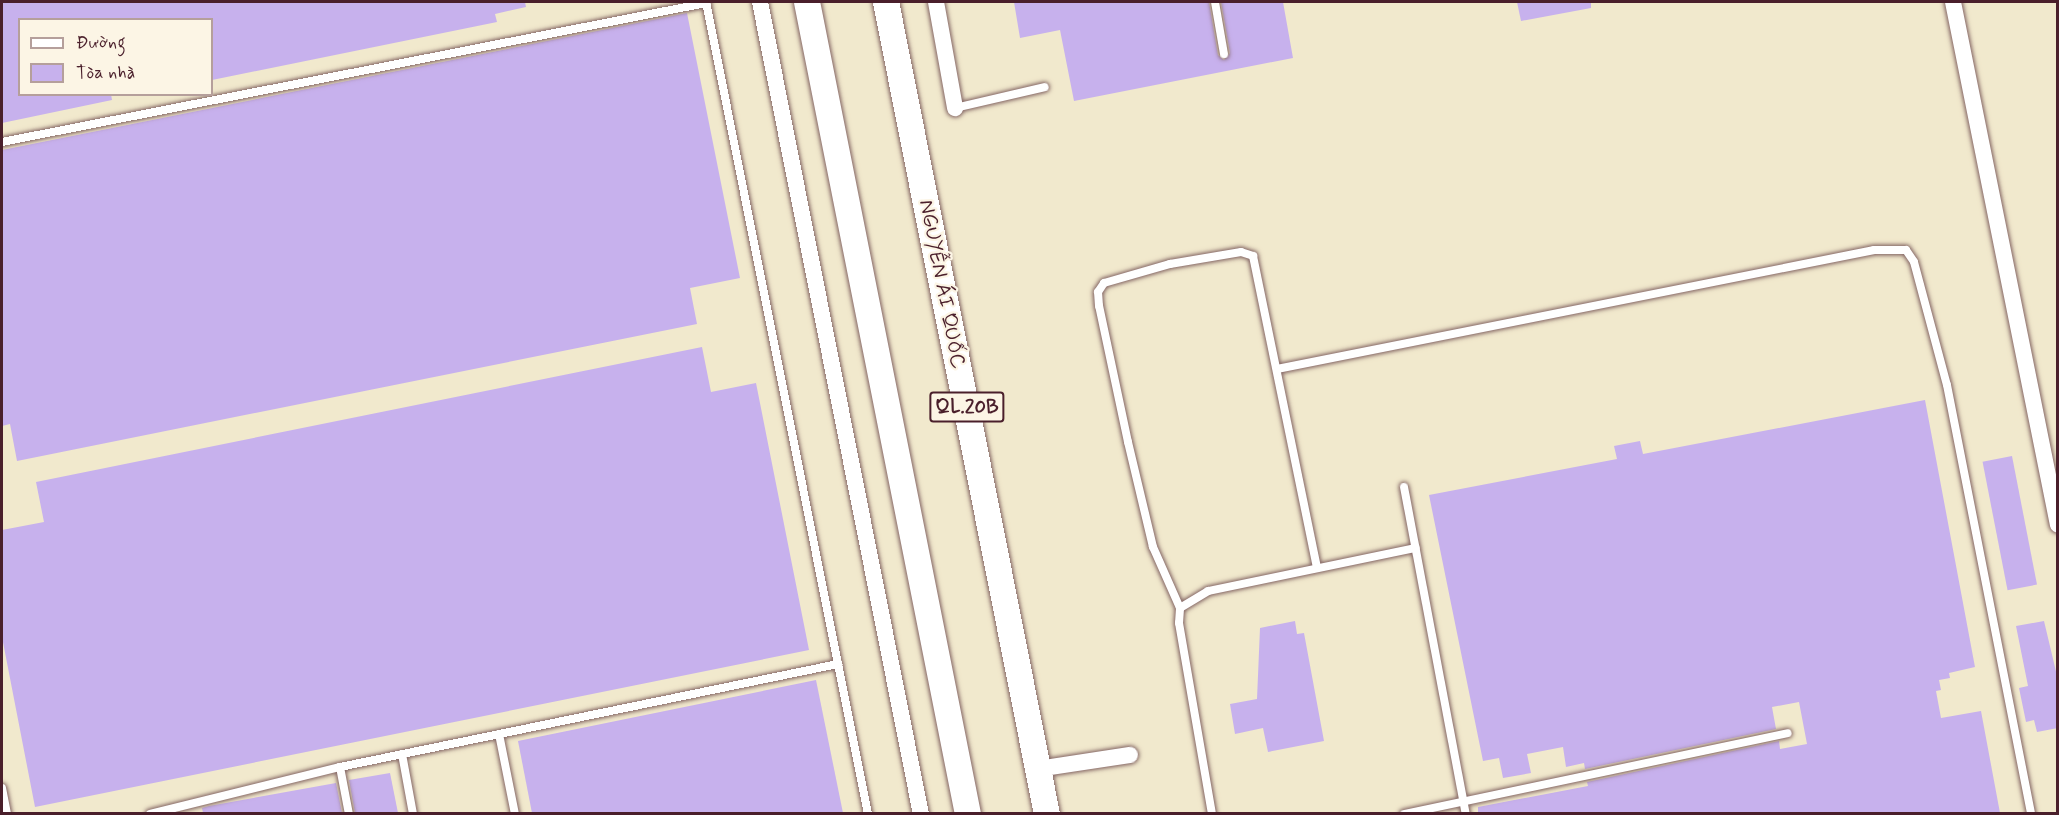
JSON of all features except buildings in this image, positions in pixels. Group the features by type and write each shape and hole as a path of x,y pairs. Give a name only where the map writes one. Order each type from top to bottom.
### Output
{"main road":[{"path":"807,2 968,813"},
{"name":"NGUYỄN ÁI QUỐC","path":"886,2 1047,813"}],"street":[{"path":"760,2 921,813"},
{"path":"936,2 955,108"},
{"path":"1953,2 2058,525"},
{"path":"1038,769 1130,755"}],"lane":[{"path":"2,142 706,2 868,813"},
{"path":"1215,2 1224,54"},
{"path":"955,108 1045,87"},
{"path":"1277,369 1874,250 1906,250 1914,262 1947,385 2031,813"},
{"path":"1212,813 1179,623 1180,608 1153,547 1098,292 1104,283 1170,264 1241,252 1253,256 1317,568"},
{"path":"1404,488 1466,813"},
{"path":"1180,608 1208,591 1416,548"},
{"path":"150,813 340,767 838,664"},
{"path":"1404,813 1788,733"},
{"path":"499,734 515,813"},
{"path":"402,754 413,813"},
{"path":"340,767 349,813"},
{"path":"2,789 7,813"}]}
